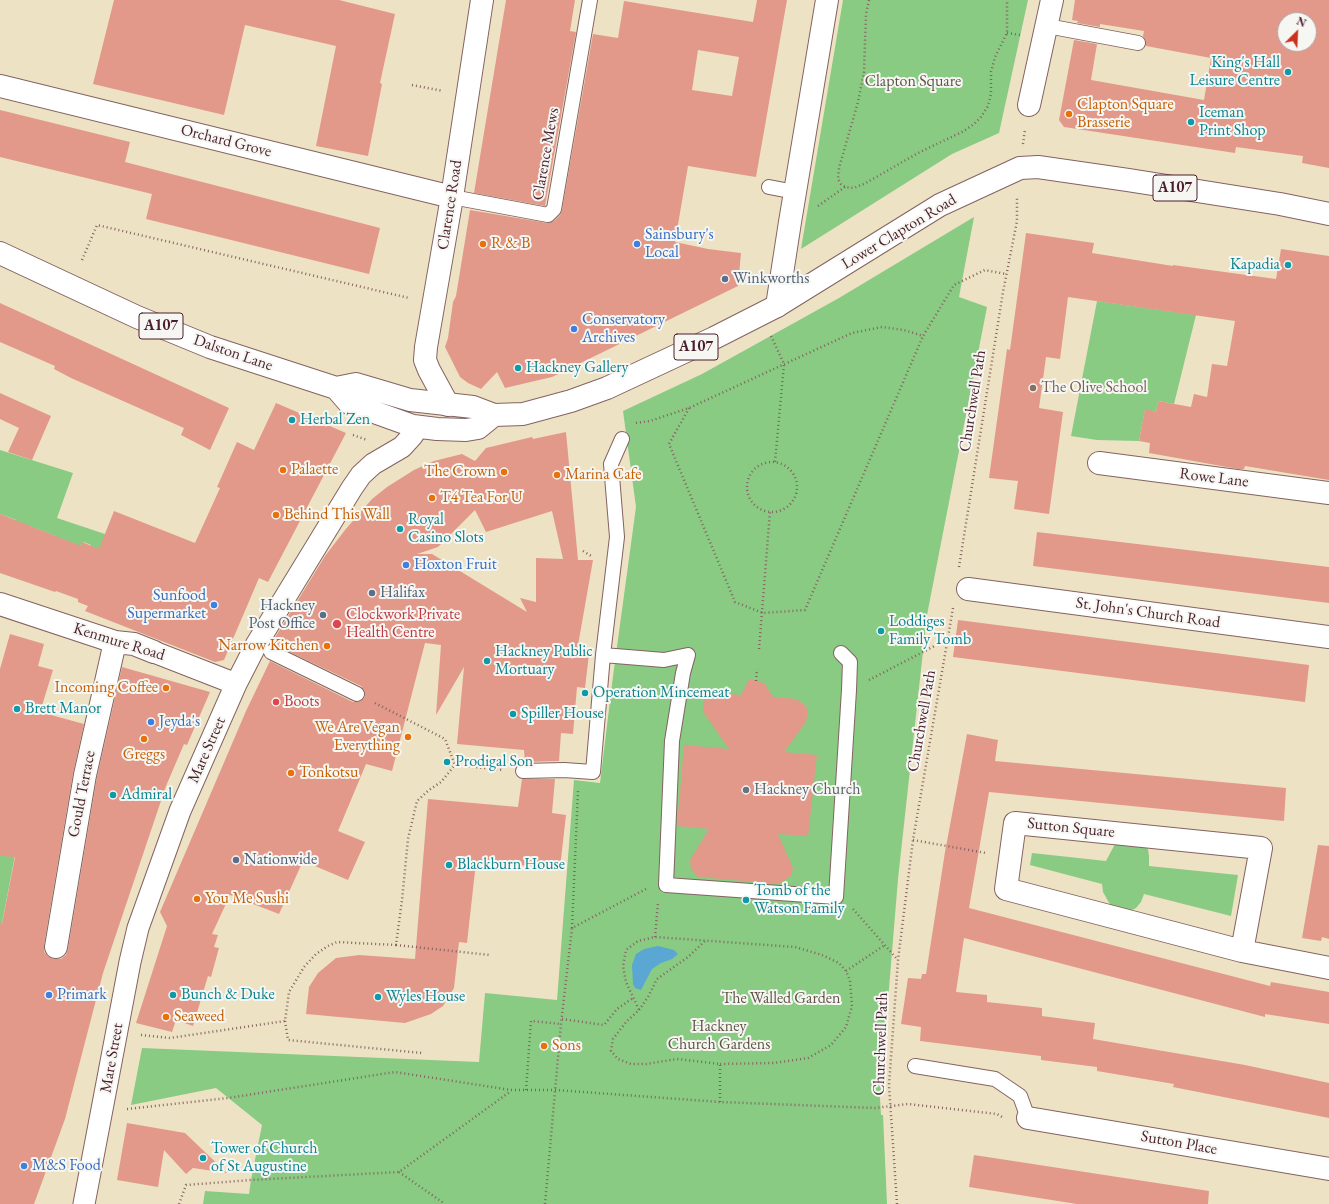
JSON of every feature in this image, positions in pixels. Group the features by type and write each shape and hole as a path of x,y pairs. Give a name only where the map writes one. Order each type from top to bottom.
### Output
{"street":[{"name":"Clarence Road","path":"448,405 425,360 426,347 452,197 480,0"},
{"path":"778,306 795,192 827,0"},
{"path":"1029,105 1052,0"},
{"name":"Orchard Grove","path":"0,86 452,197"},
{"name":"Lower Clapton Road","path":"494,415 523,414 544,410 607,388 714,338 778,306 940,205 1020,168 1038,167 1128,180 1280,204 1329,214"},
{"name":"Dalston Lane","path":"0,253 137,316 210,347 336,388 356,384 410,400 473,407 494,415"},
{"path":"336,388 349,403 418,427 438,430 472,429 478,428 494,415"},
{"name":"Mare Street","path":"84,1204 130,962 138,928 180,812 236,684 263,649 352,488 361,475 374,464 402,447 418,427"},
{"name":"Rowe Lane","path":"1099,463 1329,493"},
{"name":"St. John's Church Road","path":"960,588 1329,637"},
{"name":"Kenmure Road","path":"0,604 115,642 134,644 236,684"},
{"name":"Gould Terrace","path":"56,947 85,775 115,642"},
{"name":"Sutton Square","path":"1242,951 1261,848 1015,823 1006,889 1242,951 1329,968"},
{"name":"Sutton Place","path":"1028,1118 1329,1169"}],"lane":[{"name":"Clarence Mews","path":"452,197 548,215 554,209 590,0"},
{"path":"1047,26 1138,43"},
{"path":"769,187 795,192"},
{"path":"522,772 564,770 593,772 602,654 617,537 611,464 622,439"},
{"path":"263,649 357,694"},
{"path":"602,654 664,660 688,655 672,741 662,885 836,897 850,662 841,653"},
{"path":"915,1066 995,1079 1020,1096 1028,1118"}],"path":[{"path":"869,0 866,14 864,72 858,102 839,168 838,179 845,187 854,188 866,183 918,153 964,131 981,117 988,106 991,94 991,72 995,58 1007,33 1007,0"},
{"path":"412,85 467,97"},
{"name":"Churchwell Path","path":"897,1204 889,1085 898,960 913,840 949,638 960,588 1006,274 1017,221 1017,198"},
{"path":"82,260 98,225 409,298"},
{"path":"689,408 670,444 735,602 762,613 805,610 923,336 954,285 985,270 1006,274"},
{"path":"631,424 650,422 689,408 852,333 882,327 904,330 923,336"},
{"path":"769,332 784,364 775,462"},
{"path":"766,462 775,462 788,467 796,482 797,491 794,499 787,507 779,511 770,512 758,508 754,504 749,497 747,488 749,477 754,469 766,462"},
{"path":"759,648 770,512"},
{"path":"583,552 593,557"},
{"path":"849,690 949,638"},
{"path":"756,681 757,669"},
{"path":"357,694 445,740 455,765"},
{"path":"455,765 522,772"},
{"path":"396,945 408,840 417,801 441,782 455,765"},
{"path":"545,1204 572,928 579,771"},
{"path":"913,840 1010,857"},
{"path":"572,928 645,889 662,885 655,937"},
{"path":"836,897 846,901 898,960"},
{"path":"639,1010 626,982 623,966 626,950 638,941 655,937 706,940 795,947 822,954 839,963 846,971 850,981 852,1006 846,1027 831,1045 808,1058 774,1063 720,1064 677,1059 646,1064 631,1064 618,1059 611,1051 613,1039 626,1022 639,1010 648,997 657,979 688,957 706,940"},
{"path":"422,1053 288,1040 285,1020 289,992 304,967 316,954 337,942 396,945 490,955"},
{"path":"846,971 885,945"},
{"path":"562,1019 604,1025 617,1009 633,998"},
{"path":"147,1035 170,1038 285,1020"},
{"path":"526,1090 531,1022 562,1024"},
{"path":"720,1064 720,1102"},
{"path":"102,1112 228,1098 395,1072 511,1090 556,1090 720,1102 875,1108 908,1104 998,1114 1006,1119"},
{"path":"179,1204 186,1185 399,1172 511,1090"},
{"path":"399,1172 445,1204"}],"green space":[{"name":"Clapton Square","path":"843,0 1028,0 999,133 952,154 801,249"},
{"name":"Hackney Church Gardens","path":"974,217 959,297 987,307 927,615 898,879 880,1098 881,1115 883,1115 887,1204 203,1204 205,1191 249,1194 262,1125 216,1088 131,1105 142,1048 479,1062 485,993 557,1000 574,780 600,783 636,507 623,411 702,374 839,298"},
{"path":"1097,301 1196,315 1174,404 1158,401 1156,412 1145,410 1139,441 1097,440 1071,436"},
{"path":"0,450 73,473 57,518 105,534 99,575 90,550 91,545 83,542 81,546 48,555 55,536 30,526 8,541 16,520 0,514"},
{"path":"0,776 15,855 0,934"},
{"path":"1141,843 1148,849 1149,866 1238,875 1231,916 1144,894 1141,902 1136,908 1128,912 1112,908 1103,892 1102,884 1030,865 1032,853 1106,861 1115,844"}],"water":[{"path":"658,946 674,950 678,954 672,959 661,963 652,969 641,990 635,988 633,984 632,965 636,954 644,949"}],"building":[{"path":"114,0 339,0 395,14 380,83 382,84 368,156 316,146 336,46 245,25 224,115 93,84"},
{"path":"506,0 575,0 570,31 576,32 545,206 474,193"},
{"path":"757,0 787,0 756,177 688,166 675,242 708,249 741,253 738,286 552,377 505,388 497,372 481,389 468,383 460,377 445,347 448,338 453,302 456,296 470,210 547,223 554,221 560,215 593,34 618,38 624,1 753,22","holes":["698,50 739,57 732,96 692,90"]},
{"path":"1075,0 1329,0 1329,168 1302,163 1303,156 1236,147 1235,153 1064,127 1059,120 1074,40 1097,44 1091,80 1204,100 1211,58 1146,46 1146,41 1143,36 1144,31 1100,24 1100,27 1077,23 1078,21 1072,20"},
{"path":"0,110 130,142 125,162 380,228 369,274 146,219 152,194 0,157"},
{"path":"1026,233 1094,243 1092,253 1173,266 1276,279 1281,249 1329,256 1329,480 1245,466 1244,469 1238,469 1149,453 1150,443 1139,441 1145,409 1156,412 1158,401 1191,407 1194,394 1207,397 1212,364 1227,366 1235,321 1068,297 1060,359 1046,357 1039,408 1063,412 1049,514 1014,509 1018,481 989,478 1007,349 1010,350"},
{"path":"0,303 229,408 210,450 181,435 184,428 71,378 54,369 55,366 0,342"},
{"path":"0,393 51,416 32,460 8,452 19,428 0,419"},
{"path":"276,403 346,433 268,582 259,578 224,660 215,662 85,611 88,606 78,602 78,599 0,573 0,514 81,546 82,542 99,549 114,511 195,543 220,488 217,487 237,442 254,450"},
{"path":"566,432 578,560 593,560 577,651 589,654 585,688 577,687 573,734 561,733 559,761 525,762 524,750 457,744 464,667 436,715 441,645 425,643 392,771 366,764 338,831 365,842 348,880 303,861 279,914 230,895 212,934 218,935 214,947 219,948 211,977 208,976 193,1026 176,1020 172,1032 136,1023 167,926 160,912 246,711 270,661 353,702 361,701 365,697 364,690 361,686 277,646 278,645 271,644 325,556 372,499 387,487 414,470 434,461 462,454 475,461 486,448 532,437 533,439","holes":["475,510 486,532 552,511 563,559 536,558 536,602 520,598 527,612 432,554 417,554 438,547"]},
{"path":"1037,532 1329,567 1329,603 1033,566"},
{"path":"958,620 1309,665 1305,702 953,657"},
{"path":"10,634 44,644 38,666 53,670 40,712 84,724 73,773 44,945 44,952 54,959 61,959 66,955 68,949 97,777 122,667 210,692 187,745 184,744 166,786 103,973 65,1119 34,1204 0,1204 0,924 2,924 15,857 0,856 0,669"},
{"name":"Hackney Church","path":"749,679 765,684 773,697 796,699 805,705 808,711 806,722 784,752 817,755 808,836 778,834 793,868 791,876 779,884 698,877 691,869 690,860 709,829 677,826 684,745 729,749 704,713 704,701 711,692 741,695"},
{"path":"967,734 998,740 995,761 1286,788 1284,821 989,792 969,908 1270,986 1271,982 1329,992 1329,1024 1265,1014 1265,1017 964,938 956,992 987,995 987,1002 1042,1008 1042,1016 1095,1023 1093,1039 1245,1065 1329,1083 1329,1118 1173,1087 1174,1084 1097,1071 1097,1067 1041,1060 1041,1056 920,1041 921,1027 901,1024 908,978 921,979 922,974 926,974 945,852"},
{"path":"522,779 555,779 552,813 566,815 560,868 476,862 467,943 459,942 454,988 443,1006 431,1014 405,1023 306,1014 309,987 318,973 336,958 359,955 415,959 428,799 518,807"},
{"path":"1318,845 1329,846 1329,939 1322,937 1321,941 1302,938"},
{"path":"127,1123 185,1133 227,1173 193,1168 186,1174 164,1150 158,1187 117,1180"},
{"path":"974,1155 1209,1191 1208,1204 1077,1204 969,1187"}],"place":[{"name":"King's Hall Leisure Centre","path":"1288,72"},
{"name":"Clapton Square Brasserie","path":"1069,114"},
{"name":"Iceman Print Shop","path":"1191,122"},
{"name":"R & B","path":"483,244"},
{"name":"Sainsbury's Local","path":"637,244"},
{"name":"Kapadia","path":"1288,265"},
{"name":"Winkworths","path":"725,279"},
{"name":"Conservatory Archives","path":"574,329"},
{"name":"Hackney Gallery","path":"518,368"},
{"name":"The Olive School","path":"1033,388"},
{"name":"Herbal Zen","path":"292,420"},
{"name":"Palaette","path":"283,470"},
{"name":"The Crown","path":"504,472"},
{"name":"Marina Cafe","path":"557,475"},
{"name":"T4 Tea For U","path":"432,498"},
{"name":"Behind This Wall","path":"276,515"},
{"name":"Royal Casino Slots","path":"400,529"},
{"name":"Hoxton Fruit","path":"406,565"},
{"name":"Halifax","path":"372,593"},
{"name":"Sunfood Supermarket","path":"214,605"},
{"name":"Hackney Post Office","path":"323,615"},
{"name":"Clockwork Private Health Centre","path":"337,624"},
{"name":"Loddiges Family Tomb","path":"881,631"},
{"name":"Narrow Kitchen","path":"327,646"},
{"name":"Hackney Public Mortuary","path":"487,661"},
{"name":"Incoming Coffee","path":"166,688"},
{"name":"Operation Mincemeat","path":"585,693"},
{"name":"Boots","path":"276,702"},
{"name":"Brett Manor","path":"17,709"},
{"name":"Spiller House","path":"513,714"},
{"name":"Jeyda's","path":"151,722"},
{"name":"We Are Vegan Everything","path":"408,737"},
{"name":"Greggs","path":"144,739"},
{"name":"Prodigal Son","path":"447,762"},
{"name":"Tonkotsu","path":"291,773"},
{"name":"Hackney Church","path":"746,790"},
{"name":"Admiral","path":"113,795"},
{"name":"Nationwide","path":"236,860"},
{"name":"Blackburn House","path":"449,865"},
{"name":"You Me Sushi","path":"197,899"},
{"name":"Tomb of the Watson Family","path":"746,900"},
{"name":"Primark","path":"49,995"},
{"name":"Bunch & Duke","path":"173,995"},
{"name":"Wyles House","path":"378,997"},
{"name":"Seaweed","path":"166,1017"},
{"name":"Sons","path":"544,1046"},
{"name":"Tower of Church of St Augustine","path":"203,1158"},
{"name":"M&S Food","path":"24,1166"}],"park label":[{"name":"The Walled Garden","path":"781,999"}]}
